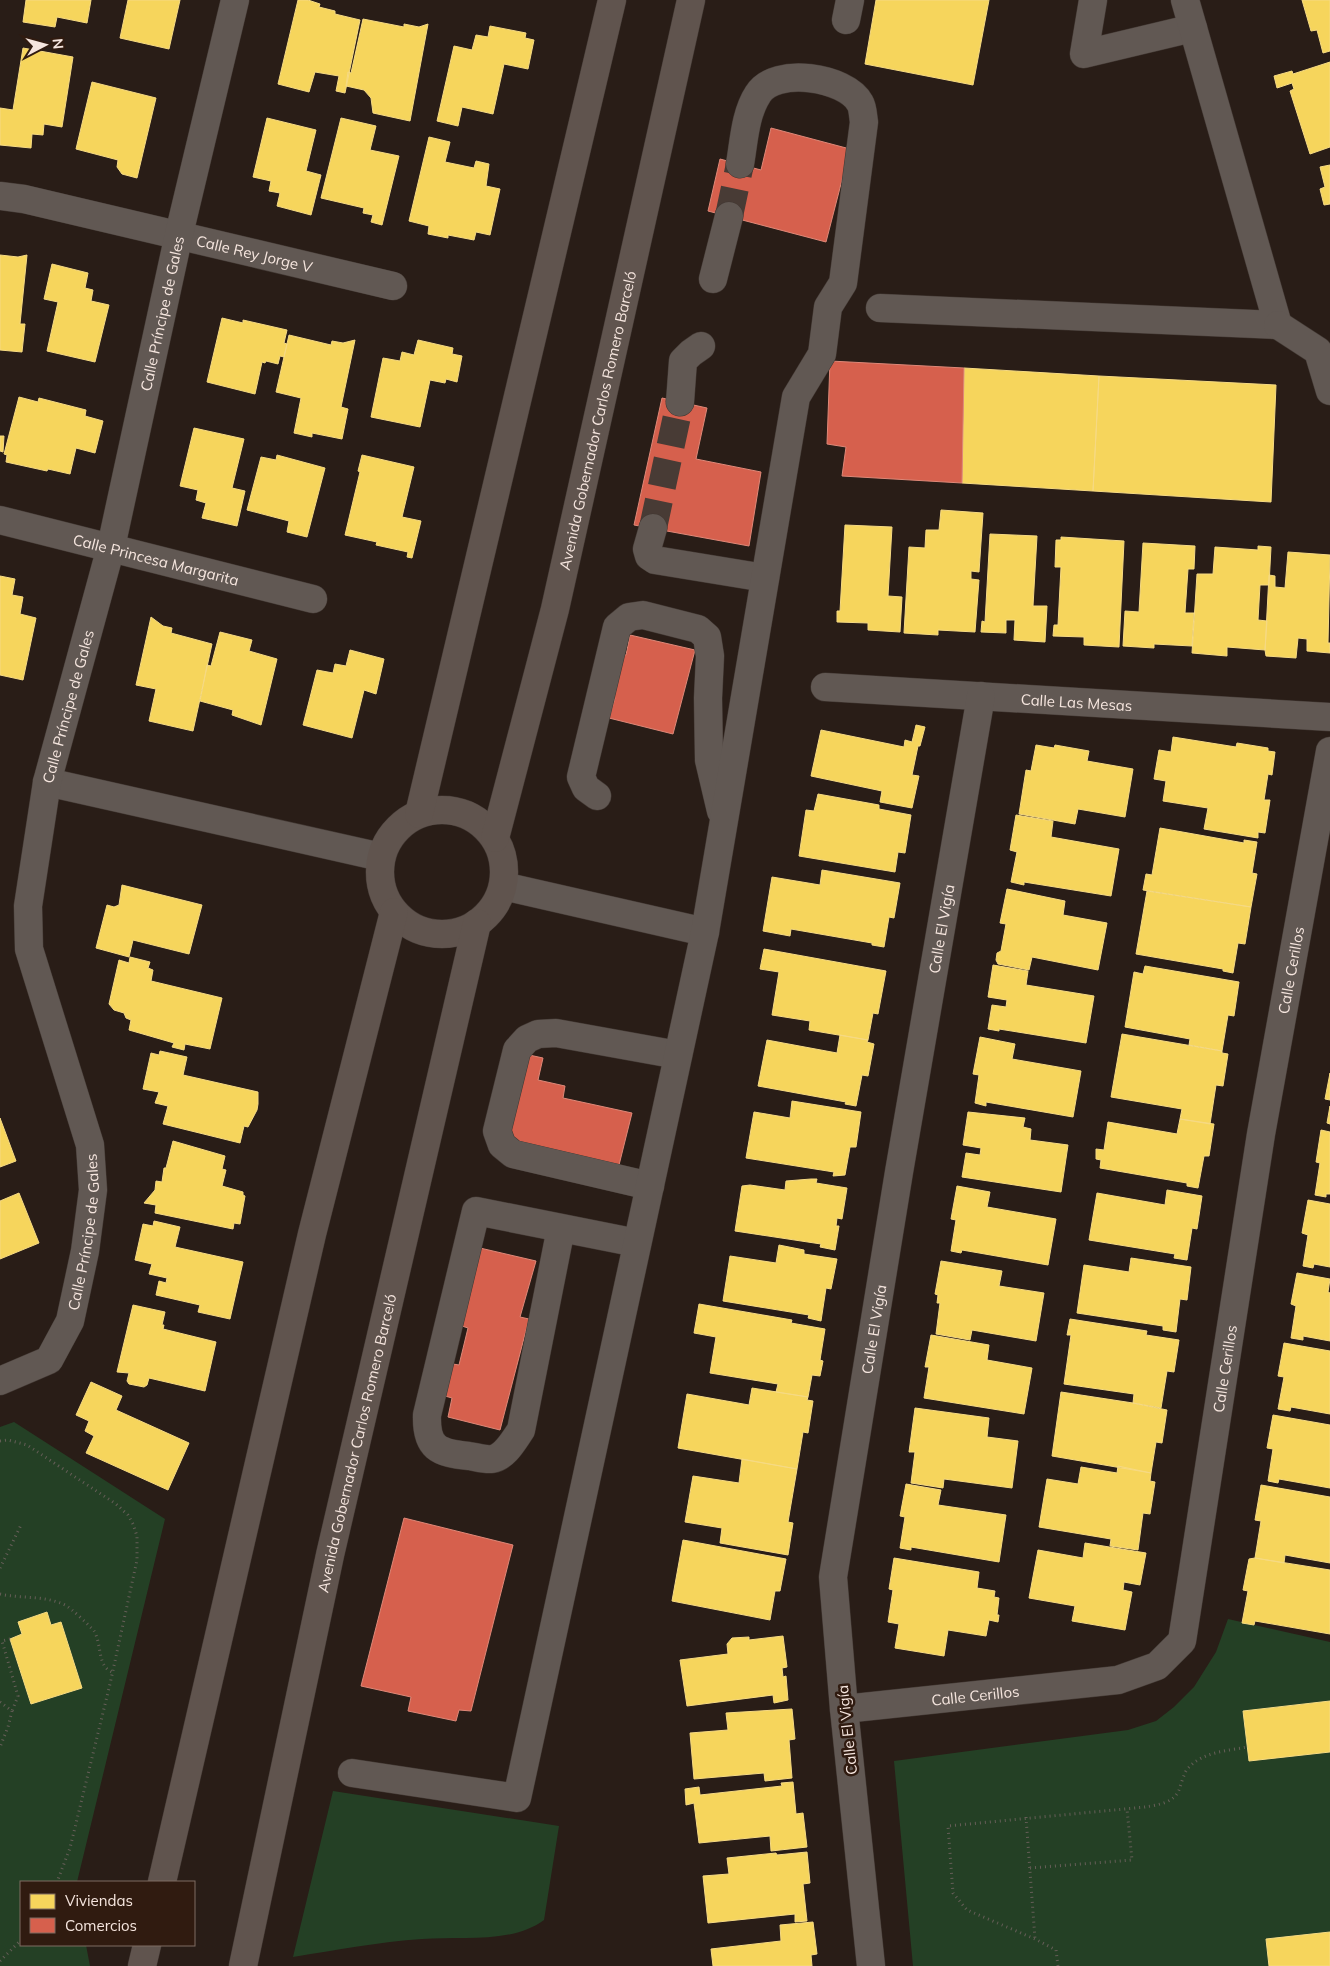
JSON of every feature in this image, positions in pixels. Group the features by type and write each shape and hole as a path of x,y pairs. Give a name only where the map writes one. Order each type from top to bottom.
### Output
{"main road":[{"path":"419,814 612,0"},
{"name":"Avenida Gobernador Carlos Romero Barceló","path":"495,838 555,609 691,0"},
{"path":"431,810 456,811 478,821 495,838 503,861 502,886 492,908 477,923 452,934 428,932 405,922 389,905 380,882 381,858 391,835 409,818 431,810"},
{"path":"162,1881 312,1234 394,912"},
{"name":"Avenida Gobernador Carlos Romero Barceló","path":"244,1966 330,1555 477,923"},
{"path":"142,1966 147,1946"}],"street":[{"name":"Calle Príncipe de Gales","path":"0,1381 48,1360 70,1321 85,1251 93,1190 90,1145 30,949 28,906 47,782 111,548 179,234 235,0"},
{"path":"1093,0 1084,54 1193,28"},
{"path":"1185,0 1278,325"},
{"path":"352,1774 517,1798 705,932 796,397 822,354 828,307 843,283 864,122 860,104 850,92 826,81 797,77 776,80 758,93 749,115 740,164"},
{"name":"Calle Rey Jorge V","path":"0,196 24,199 179,234 393,286"},
{"path":"713,279 729,216"},
{"path":"880,308 1278,325 1318,351 1330,391"},
{"path":"680,402 684,361 701,346"},
{"name":"Calle Princesa Margarita","path":"0,520 313,599"},
{"path":"653,528 647,549 649,556 655,560 765,578"},
{"path":"597,796 586,788 581,777 616,627 629,617 643,615 698,629 707,637 710,656 708,698 709,760 724,823"},
{"name":"Calle Las Mesas","path":"825,687 1330,716"},
{"name":"Calle El Vigía","path":"871,1966 844,1709 833,1577 902,1153 981,696"},
{"name":"Calle Cerillos","path":"844,1709 1118,1680 1157,1666 1182,1641 1261,1134 1330,751"},
{"path":"47,782 381,858"},
{"path":"502,886 705,932"},
{"path":"650,1186 513,1154 502,1145 497,1131 517,1050 527,1039 538,1034 556,1032 678,1055"},
{"path":"561,1228 521,1430 502,1454 492,1459 454,1454 434,1447 426,1433 427,1415 476,1211 637,1243"}],"path":[{"path":"0,1441 8,1440 27,1445 116,1504 128,1515 133,1524 138,1547 137,1560 112,1672 70,1848 57,1881"},
{"path":"0,1568 21,1525"},
{"path":"0,1594 12,1597 39,1598 66,1605 94,1631 101,1649 104,1666 112,1672"},
{"path":"0,1747 18,1696 2,1640 10,1638"},
{"path":"0,1702 12,1711"},
{"path":"1058,1966 1056,1950 967,1910 953,1893 948,1826 1145,1807 1173,1798 1178,1793 1187,1770 1208,1755 1247,1748"},
{"path":"1030,1868 1132,1860 1127,1809"},
{"path":"1026,1818 1035,1939"},
{"path":"0,1961 20,1941"}],"green space":[{"path":"14,1422 165,1519 77,1881 20,1881 20,1946 86,1946 90,1966 0,1966 0,1427"},
{"path":"1228,1619 1330,1642 1330,1966 913,1966 894,1761 1128,1730 1156,1721 1174,1707 1194,1687 1216,1652"},
{"path":"333,1791 559,1826 544,1920 531,1928 501,1936 406,1940 293,1957"}],"building: Viviendas":[{"path":"26,0 91,0 87,23 57,17 55,27 23,22"},
{"path":"128,0 180,0 169,49 120,38"},
{"path":"298,0 308,0 320,4 319,7 335,11 335,14 360,20 345,93 336,91 339,76 315,72 309,92 278,84"},
{"path":"876,0 989,0 973,85 865,64"},
{"path":"1302,0 1330,0 1330,51 1323,53 1317,30 1311,31"},
{"path":"363,19 404,27 404,24 419,27 428,24 410,121 373,113 371,98 364,90 346,86 348,72 351,73"},
{"path":"490,26 526,33 525,38 534,40 528,69 504,64 493,114 462,107 458,126 437,121 454,46 472,50 476,35 488,37"},
{"path":"23,48 73,57 62,127 44,124 43,135 32,134 31,148 0,145 0,108 13,110"},
{"path":"1330,62 1330,147 1310,154 1290,91 1294,89 1292,83 1277,88 1274,76 1292,71 1293,74"},
{"path":"92,82 156,98 137,178 122,174 117,167 118,160 76,149"},
{"path":"267,118 316,130 306,171 321,175 311,215 277,206 280,193 269,191 271,181 253,177"},
{"path":"341,118 376,126 370,150 399,156 382,225 371,222 373,215 363,213 364,208 321,198"},
{"path":"429,137 450,142 445,162 474,168 476,161 489,164 486,186 500,189 490,235 476,232 474,240 448,235 448,238 428,234 429,226 409,221"},
{"path":"1330,165 1330,204 1324,205 1320,189 1325,187 1320,167"},
{"path":"0,255 18,257 27,255 20,324 25,324 22,352 0,350"},
{"path":"52,264 88,273 85,288 93,290 91,301 109,305 95,362 47,351 58,302 44,299"},
{"path":"222,318 243,323 243,320 287,330 284,343 287,344 284,357 280,356 278,364 262,362 255,394 207,382"},
{"path":"289,335 331,345 332,341 343,343 355,340 341,407 348,409 342,439 312,433 312,437 294,433 301,398 276,392"},
{"path":"418,340 453,348 452,354 462,356 457,382 446,379 445,383 430,380 420,427 371,417 383,358 400,361 402,352 414,355"},
{"path":"964,368 1099,376 1093,491 962,483"},
{"path":"1099,376 1276,385 1271,502 1093,491"},
{"path":"19,397 38,402 39,398 86,410 85,416 103,421 95,453 76,448 70,474 6,462 7,455 4,454"},
{"path":"194,428 244,439 232,488 245,491 237,526 202,518 206,503 196,500 198,490 180,486"},
{"path":"0,436 4,436 3,452 0,451"},
{"path":"277,455 325,468 307,537 287,532 289,521 247,510 261,457 276,460"},
{"path":"362,455 414,467 402,517 421,521 412,558 407,557 408,552 376,545 377,542 345,535 360,472 358,471"},
{"path":"941,510 983,513 979,572 971,571 971,579 979,580 975,632 938,630 938,635 904,633 909,547 925,548 926,530 939,530"},
{"path":"845,525 892,527 888,596 902,597 900,632 868,630 868,623 837,622 837,611 840,611"},
{"path":"990,534 1037,536 1033,606 1047,606 1045,642 1014,640 1015,620 1006,620 1006,633 981,632 982,621 985,622"},
{"path":"1061,537 1124,541 1119,647 1084,645 1084,637 1053,636 1054,625 1058,625 1061,567 1055,567 1056,540 1061,540"},
{"path":"1143,543 1195,546 1194,569 1188,569 1185,613 1194,613 1192,646 1154,644 1154,648 1123,646 1125,611 1139,612"},
{"path":"1258,546 1271,547 1269,585 1260,585 1258,620 1267,621 1265,650 1227,647 1227,656 1192,653 1197,574 1213,574 1215,547 1258,550"},
{"path":"1288,552 1330,555 1328,643 1330,643 1330,653 1307,651 1307,639 1298,638 1296,658 1266,656 1269,575 1275,576 1275,587 1285,588"},
{"path":"0,576 15,579 12,595 23,597 20,614 36,618 23,680 0,675"},
{"path":"151,617 163,626 172,628 171,633 212,644 193,731 149,721 156,689 136,685"},
{"path":"220,632 252,640 249,651 277,659 261,725 232,715 233,710 200,701 207,665 211,666"},
{"path":"350,650 384,659 376,694 364,690 352,738 303,725 317,670 333,673 335,664 346,666"},
{"path":"916,725 925,727 920,746 918,746 912,775 919,776 912,808 880,802 882,791 811,776 821,730 904,747 905,740 912,742"},
{"path":"1173,737 1236,747 1237,743 1268,748 1268,751 1275,752 1272,775 1268,774 1264,800 1270,800 1265,833 1258,832 1258,838 1204,829 1208,808 1163,801 1166,781 1154,779 1159,750 1171,752"},
{"path":"1036,745 1054,748 1055,745 1089,751 1087,761 1133,769 1125,817 1078,809 1075,824 1019,814 1026,770 1031,771"},
{"path":"818,794 879,805 879,809 911,815 905,853 898,852 895,872 799,856 806,810 814,811"},
{"path":"1016,815 1053,821 1051,837 1119,849 1111,896 1024,882 1024,885 1011,882 1017,852 1010,850"},
{"path":"1160,828 1244,843 1244,840 1257,842 1252,873 1257,874 1251,907 1143,890 1146,874 1152,875"},
{"path":"822,870 900,883 894,918 889,917 884,947 872,945 872,943 791,929 790,936 763,931 772,877 820,885"},
{"path":"122,885 202,905 189,954 133,940 129,957 96,948 107,905 114,907 119,905"},
{"path":"1007,889 1065,901 1063,915 1107,923 1098,970 1032,957 1029,970 998,964 996,960 997,953 1001,951 1006,924 1000,923"},
{"path":"1147,891 1251,907 1245,944 1238,943 1233,973 1223,971 1223,969 1136,954"},
{"path":"764,949 886,971 878,1014 873,1013 868,1040 809,1030 810,1021 772,1015 779,972 760,969"},
{"path":"130,957 150,962 148,968 153,970 151,981 222,998 210,1049 185,1044 184,1050 172,1047 174,1043 129,1030 131,1020 126,1018 124,1013 114,1010 109,1004 119,960 129,963"},
{"path":"993,965 1028,971 1026,985 1094,996 1086,1043 999,1029 999,1031 988,1029 992,1005 1006,1007 1007,1000 988,997"},
{"path":"1145,966 1239,982 1234,1016 1228,1015 1222,1051 1189,1045 1190,1039 1125,1027 1134,972 1143,974"},
{"path":"1122,1034 1222,1051 1222,1053 1228,1054 1223,1086 1216,1085 1210,1124 1180,1119 1182,1109 1111,1097"},
{"path":"840,1035 868,1040 867,1042 874,1044 868,1076 862,1075 856,1106 845,1104 846,1102 758,1086 767,1040 837,1053"},
{"path":"980,1037 1015,1044 1012,1059 1081,1071 1073,1117 986,1102 986,1106 975,1103 979,1075 973,1074"},
{"path":"160,1051 187,1057 183,1075 258,1092 257,1110 248,1127 244,1126 240,1143 163,1124 168,1106 155,1103 159,1092 143,1089 151,1053 159,1055"},
{"path":"1330,1073 1330,1100 1325,1099"},
{"path":"792,1101 861,1112 856,1147 850,1147 845,1175 833,1176 834,1172 746,1158 754,1112 790,1118"},
{"path":"1330,1106 1330,1124 1327,1123"},
{"path":"968,1112 1025,1118 1023,1127 1031,1129 1030,1140 1068,1145 1061,1192 962,1177 966,1153 980,1155 981,1148 963,1145"},
{"path":"0,1118 16,1161 0,1167"},
{"path":"1180,1119 1214,1124 1209,1156 1204,1156 1198,1188 1187,1186 1187,1183 1100,1168 1101,1160 1096,1159 1096,1149 1104,1150 1108,1122 1177,1134"},
{"path":"1321,1130 1330,1132 1330,1194 1326,1194 1326,1197 1315,1195 1320,1163 1316,1162"},
{"path":"173,1141 225,1156 222,1169 226,1170 222,1186 243,1192 245,1196 240,1224 234,1223 233,1229 155,1213 156,1205 144,1203 155,1190 156,1181 162,1182 164,1168 166,1168"},
{"path":"817,1179 816,1183 847,1188 842,1219 837,1218 836,1226 839,1226 835,1250 820,1247 821,1244 735,1231 742,1186 750,1185 785,1190 786,1181"},
{"path":"957,1186 990,1192 987,1207 1056,1219 1048,1265 962,1250 961,1253 951,1251 956,1220 951,1219"},
{"path":"1167,1190 1202,1196 1197,1229 1192,1228 1187,1260 1174,1258 1175,1254 1089,1240 1097,1193 1165,1205"},
{"path":"19,1193 39,1243 0,1259 0,1201"},
{"path":"1308,1200 1330,1204 1330,1267 1314,1264 1313,1268 1303,1266 1308,1235 1302,1233"},
{"path":"154,1221 180,1227 175,1247 243,1262 230,1319 198,1312 200,1305 156,1295 159,1281 166,1283 167,1278 149,1274 152,1264 135,1260 143,1224 153,1226"},
{"path":"779,1245 804,1250 804,1254 837,1259 831,1289 826,1288 821,1321 808,1318 809,1315 723,1301 730,1256 776,1263"},
{"path":"1131,1258 1191,1267 1187,1300 1180,1299 1176,1332 1163,1330 1163,1326 1077,1313 1084,1265 1129,1272"},
{"path":"941,1261 1002,1271 999,1286 1044,1293 1036,1341 972,1330 970,1340 936,1334 940,1303 937,1303 938,1295 935,1294"},
{"path":"1297,1273 1330,1279 1328,1292 1330,1293 1330,1341 1303,1336 1303,1340 1291,1338 1296,1306 1291,1304"},
{"path":"699,1304 792,1320 791,1323 825,1329 820,1360 823,1361 820,1376 812,1375 808,1397 776,1392 778,1384 710,1373 716,1337 694,1333"},
{"path":"133,1305 165,1312 163,1329 216,1342 205,1391 149,1378 147,1385 144,1387 129,1384 127,1381 129,1373 117,1372"},
{"path":"1070,1319 1147,1331 1146,1335 1179,1340 1174,1372 1167,1371 1161,1408 1133,1403 1134,1394 1064,1384 1071,1335 1067,1335"},
{"path":"931,1335 989,1345 987,1360 1032,1368 1024,1414 924,1398 929,1367 925,1367"},
{"path":"1284,1343 1330,1351 1330,1414 1291,1407 1290,1411 1278,1409 1284,1377 1278,1376"},
{"path":"91,1382 122,1396 116,1410 189,1443 168,1490 86,1453 94,1436 85,1431 89,1421 76,1415"},
{"path":"752,1388 808,1397 807,1400 813,1401 808,1433 803,1432 797,1469 678,1448 687,1394 749,1405"},
{"path":"1061,1392 1167,1410 1162,1443 1156,1442 1151,1473 1052,1456"},
{"path":"915,1408 989,1418 987,1437 1018,1441 1012,1488 944,1479 943,1488 911,1483 915,1452 909,1452"},
{"path":"1273,1415 1330,1425 1330,1488 1279,1479 1278,1483 1268,1481 1273,1449 1267,1448"},
{"path":"742,1459 797,1469 788,1522 793,1523 788,1555 720,1543 722,1528 685,1522 693,1476 739,1483"},
{"path":"1118,1466 1151,1473 1150,1481 1155,1482 1150,1514 1143,1513 1138,1550 1110,1546 1111,1539 1039,1527 1047,1479 1078,1484 1081,1467 1117,1473"},
{"path":"906,1484 941,1490 938,1505 1006,1515 999,1562 911,1547 911,1550 900,1548 905,1517 900,1516"},
{"path":"1261,1485 1330,1497 1330,1563 1285,1555 1284,1563 1255,1558 1261,1521 1255,1520"},
{"path":"683,1540 786,1559 780,1591 775,1591 770,1620 672,1601"},
{"path":"1085,1543 1146,1553 1140,1585 1124,1582 1123,1590 1132,1592 1125,1630 1072,1621 1075,1606 1029,1598 1038,1550 1083,1558"},
{"path":"894,1558 979,1572 977,1588 995,1591 994,1597 999,1598 998,1622 989,1620 986,1636 948,1630 944,1656 895,1648 899,1624 888,1622 893,1590 889,1589"},
{"path":"1255,1558 1330,1570 1330,1634 1255,1621 1254,1625 1242,1623 1248,1591 1243,1590 1249,1559"},
{"path":"47,1612 51,1625 61,1622 82,1688 31,1704 10,1639 22,1634 18,1622"},
{"path":"783,1636 787,1667 782,1668 783,1677 786,1676 788,1700 774,1703 773,1695 687,1706 680,1660 728,1654 727,1644 732,1638 749,1637 749,1640"},
{"path":"1330,1701 1330,1752 1249,1761 1243,1711"},
{"path":"792,1709 795,1739 789,1740 792,1778 765,1781 764,1773 694,1779 690,1733 728,1730 726,1713"},
{"path":"793,1782 796,1814 803,1813 807,1847 771,1851 770,1836 699,1843 694,1803 686,1805 685,1789 699,1787 700,1795 782,1786 781,1783"},
{"path":"807,1852 810,1883 803,1884 807,1921 795,1922 795,1914 708,1923 703,1876 729,1874 727,1858"},
{"path":"813,1922 817,1954 811,1955 812,1966 713,1966 711,1949 781,1941 780,1925"},
{"path":"1330,1932 1330,1966 1269,1966 1266,1939"}],"building: Comercios":[{"path":"771,128 850,149 826,242 708,211 720,159 761,170"},
{"path":"830,361 964,368 962,483 842,476 846,447 827,444"},
{"path":"662,398 707,408 696,459 761,472 749,546 634,525"},
{"path":"630,635 695,650 673,734 609,718 615,698 606,696 617,653 626,655"},
{"path":"520,1053 543,1058 538,1080 565,1086 563,1098 632,1113 619,1165 508,1141"},
{"path":"480,1248 536,1261 520,1317 529,1319 500,1430 448,1417 452,1398 445,1396 453,1364 459,1365 468,1328 459,1325"},
{"path":"404,1518 513,1545 471,1711 459,1710 456,1721 408,1711 411,1697 361,1686"}],"tunnel":[{"path":"729,216 740,164"},
{"path":"653,528 680,402"}]}
